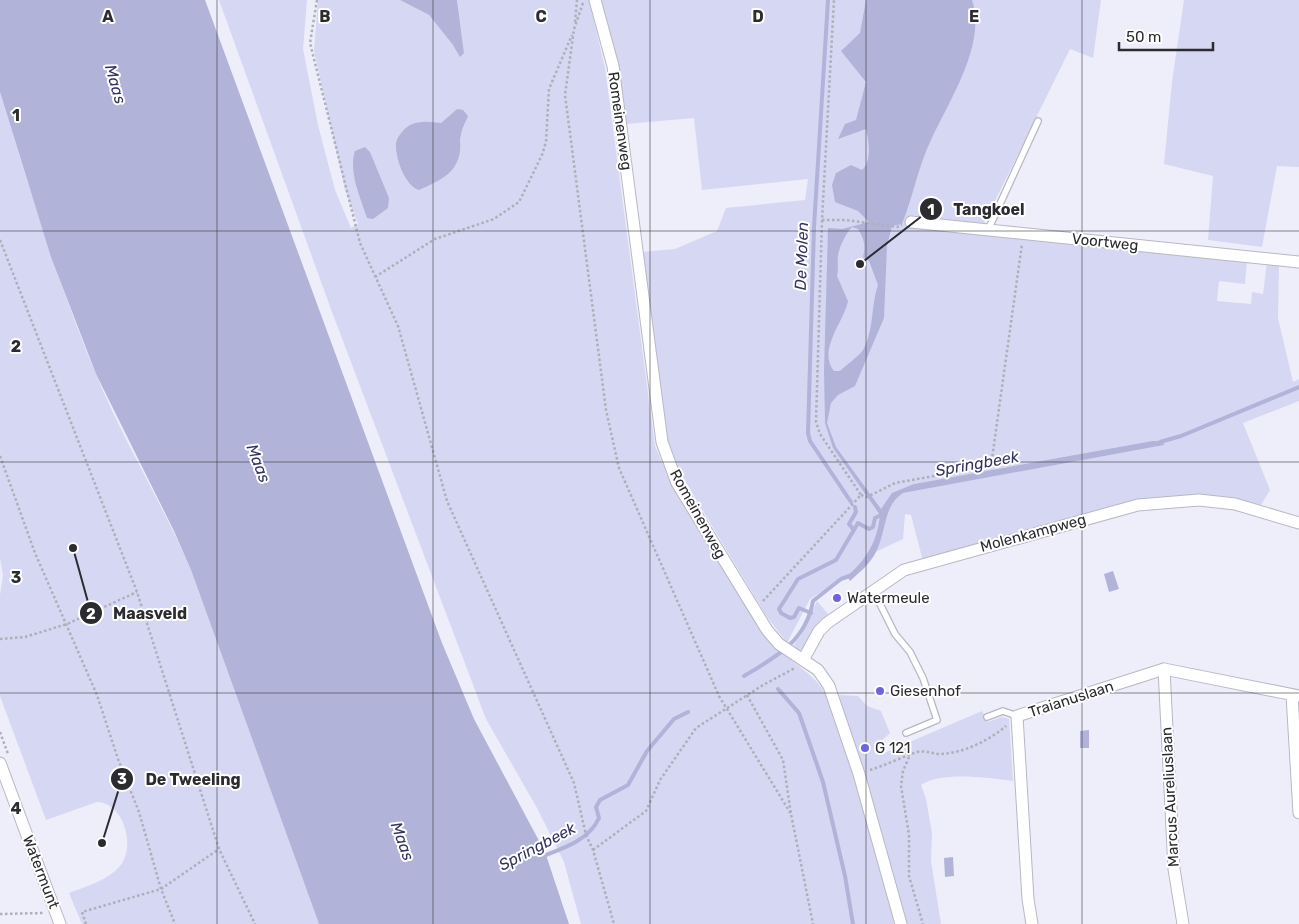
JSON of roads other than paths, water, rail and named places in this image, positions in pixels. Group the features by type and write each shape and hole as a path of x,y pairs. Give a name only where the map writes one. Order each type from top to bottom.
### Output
{"street":[{"name":"Romeinenweg","path":"595,0 612,66 662,442 677,483 755,610 779,644 818,670 829,686 859,774 901,924"},
{"name":"Voortweg","path":"911,222 1299,262"},
{"name":"Molenkampweg","path":"798,657 827,623 904,570 1138,505 1199,500 1235,504 1299,523"},
{"name":"Traianuslaan","path":"1032,924 1028,899 1017,716 1164,668 1296,695"},
{"name":"Marcus Aureliuslaan","path":"1164,668 1174,869 1183,924"},
{"path":"1296,695 1299,814"},
{"name":"Watermunt","path":"0,763 58,919"}],"lane":[{"path":"988,230 1038,121"},
{"path":"873,590 895,634 910,652 922,678 937,720 906,733"},
{"path":"987,716 1003,711 1017,716"}],"water":[{"name":"Maas","path":"0,0 205,0 442,643 474,719 545,852 569,924 319,924 191,570 174,531 96,374 51,257 0,92"},
{"path":"400,0 457,0 464,53 460,57 429,15"},
{"path":"866,0 972,0 975,17 974,35 964,72 926,150 902,224 892,226 887,246 884,318 855,386 838,395 831,403 827,423 836,447 881,509 892,493 914,484 1152,441 1163,441 1164,445 903,493 892,505 874,556 850,581 847,576 860,563 874,542 880,515 833,448 825,423 824,371 828,228 842,229 869,222 858,211 835,202 832,185 836,173 851,165 862,170 868,157 869,145 866,129 838,139 845,124 856,120 866,82 841,51 860,33","holes":["852,227 858,229 864,242 863,257 869,261 878,285 867,343 858,356 840,371 834,371 828,354 833,336 848,301 837,276 838,256 845,236"]},
{"path":"457,109 463,110 468,116 460,139 460,151 455,166 446,176 419,190 409,183 402,171 396,149 398,138 403,130 414,123 441,123"},
{"path":"365,147 370,152 389,198 388,208 373,219 367,218 356,185 353,167 355,151"},
{"path":"1113,571 1119,589 1109,592 1104,574"},
{"path":"1089,730 1089,748 1080,748 1080,731"},
{"path":"953,857 954,876 945,877 944,858"}],"waterway":[{"name":"De Molen","path":"828,0 814,227 808,433 810,441 851,502"},
{"name":"Springbeek","path":"1160,442 1181,436 1299,387"},
{"name":"De Molen","path":"853,529 849,524 856,512 855,507"},
{"path":"811,613 799,608 794,617 790,618 781,613 779,609 798,579 836,560 858,523 869,529 873,527 875,518 883,514"},
{"name":"Springbeek","path":"744,676 788,646 804,627 813,601 841,579 852,575"},
{"path":"778,689 799,713 823,782 845,876 853,924"},
{"name":"Springbeek","path":"543,856 575,842 589,832 599,818 596,807 600,800 628,785 647,751 674,719 688,712"}],"place":[{"name":"Tangkoel","path":"860,264"},
{"name":"Maasveld","path":"73,548"},
{"name":"Watermeule","path":"837,598"},
{"name":"Giesenhof","path":"880,691"},
{"name":"G 121","path":"865,748"},
{"name":"De Tweeling","path":"102,843"}]}
